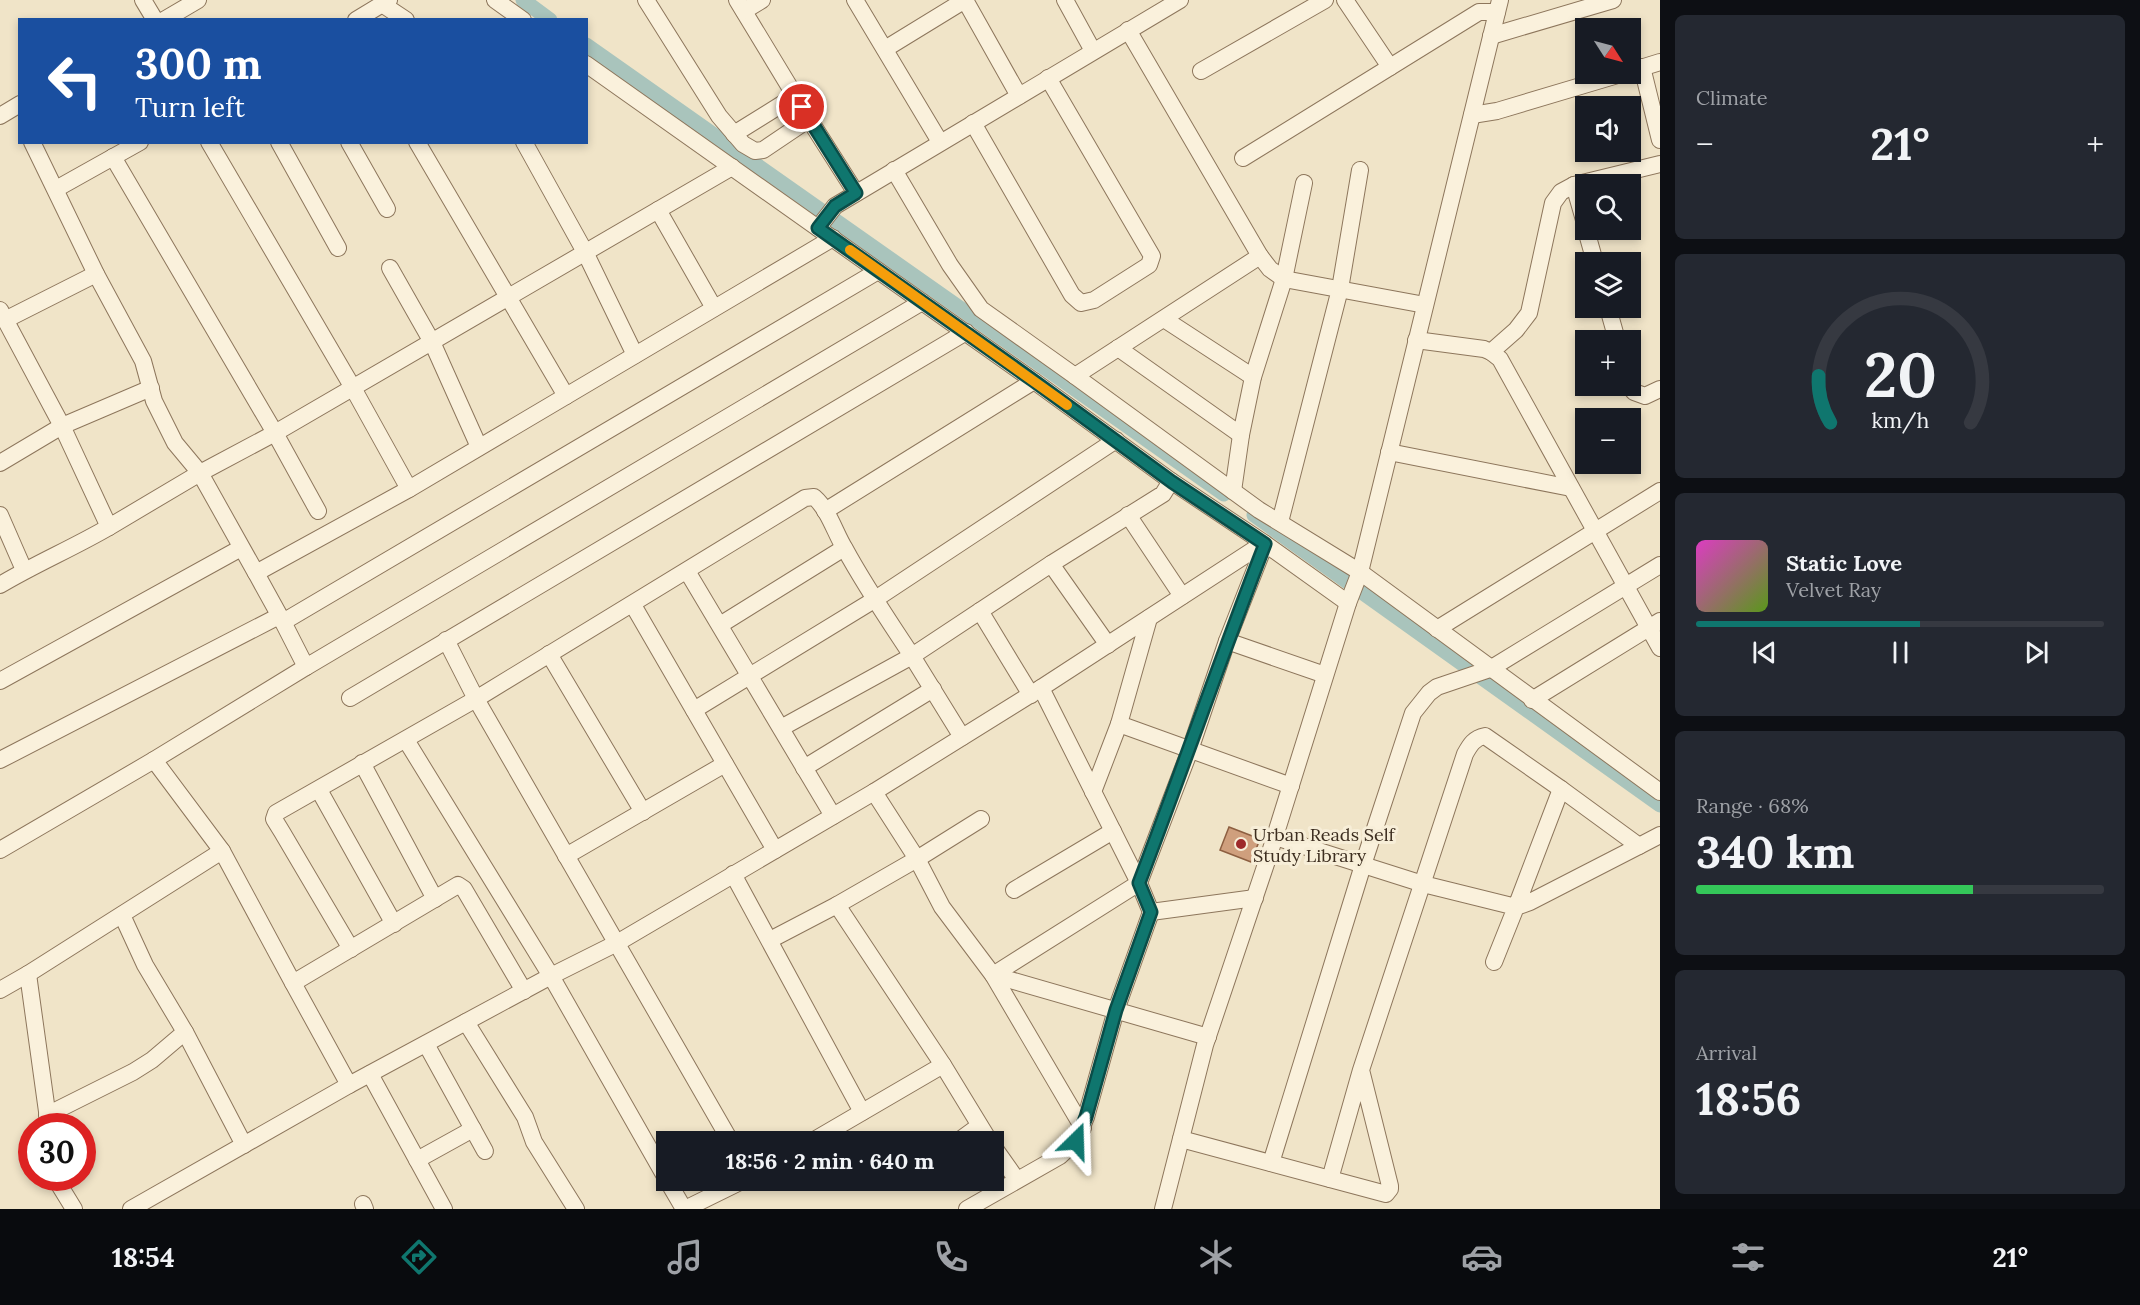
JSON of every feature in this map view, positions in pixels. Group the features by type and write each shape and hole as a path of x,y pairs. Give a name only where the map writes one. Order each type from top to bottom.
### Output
{"street":[{"path":"143,0 154,18"},
{"path":"167,18 198,0"},
{"path":"495,0 520,18"},
{"path":"646,0 719,116 751,150 760,152 809,119"},
{"path":"762,0 741,5 856,193"},
{"path":"855,0 940,142"},
{"path":"885,49 965,0 1019,96"},
{"path":"1065,0 1093,51"},
{"path":"1201,71 1325,0"},
{"path":"1345,0 1390,67"},
{"path":"1491,36 1612,0"},
{"path":"359,18 386,2 404,18"},
{"path":"821,224 835,206 1171,2"},
{"path":"1243,158 1479,12 1498,6"},
{"path":"1163,1209 1208,1037 1359,574 1498,6"},
{"path":"1128,30 1260,256 1270,269 1284,279 1425,305"},
{"path":"1641,68 1660,62"},
{"path":"588,65 732,167 821,224 832,238 1172,482 1348,602"},
{"path":"973,123 1072,295 1081,303 1094,300 1149,265 1152,256 1048,78"},
{"path":"1472,115 1497,111 1588,84"},
{"path":"1641,84 1660,140"},
{"path":"734,134 795,96"},
{"path":"33,144 96,274 143,362 157,409 175,443 200,473 306,667"},
{"path":"56,189 136,144"},
{"path":"210,144 353,388 409,489"},
{"path":"280,144 338,248"},
{"path":"350,144 387,209"},
{"path":"418,144 566,396"},
{"path":"525,144 585,252 635,355"},
{"path":"113,157 318,511"},
{"path":"1491,352 1516,330 1528,313 1553,203 1561,192 1574,185 1660,164"},
{"path":"0,585 24,570 74,548 200,473 275,434 732,167"},
{"path":"894,170 950,265 981,309 1233,491 1359,574 1437,629 1660,792"},
{"path":"1280,522 1340,289 1360,170"},
{"path":"1233,491 1253,377 1284,279 1304,183"},
{"path":"658,210 714,308"},
{"path":"256,573 409,489 832,238"},
{"path":"1075,376 1260,256"},
{"path":"390,268 432,342 479,447"},
{"path":"0,760 281,619 878,271"},
{"path":"96,274 2,315 62,426 109,527"},
{"path":"0,850 922,302"},
{"path":"1164,319 1253,377"},
{"path":"350,698 966,332"},
{"path":"1416,340 1491,352 1507,368 1625,586 1654,625 1660,648"},
{"path":"1118,348 1241,435"},
{"path":"825,511 1034,381"},
{"path":"0,463 62,426 151,388"},
{"path":"1641,395 1645,396 1660,389"},
{"path":"694,710 874,600 1116,440"},
{"path":"1389,452 1571,488"},
{"path":"781,728 912,656 1051,564 1163,494 1172,482"},
{"path":"1437,629 1660,491"},
{"path":"351,949 274,819 274,815 279,810 319,790 476,699 806,498 814,497 825,511 874,600 962,737"},
{"path":"0,515 24,570"},
{"path":"1128,515 1182,596"},
{"path":"131,1209 349,1085 524,990 617,943 874,792 1265,544"},
{"path":"993,975 1139,883 1190,750 1227,641 1265,544"},
{"path":"0,681 241,548"},
{"path":"720,625 844,548"},
{"path":"1051,564 1108,645"},
{"path":"1271,1163 1363,865 1413,713 1437,687 1490,669 1660,565"},
{"path":"687,571 833,816"},
{"path":"633,605 774,850"},
{"path":"968,1209 1060,1156 1076,1141 1083,1128 1116,1010 1151,912 1139,883 1093,792 1036,691 980,611"},
{"path":"1093,792 1119,724 1149,618"},
{"path":"1533,700 1654,625"},
{"path":"446,640 476,699 725,1131"},
{"path":"1227,641 1325,675"},
{"path":"549,654 642,812"},
{"path":"804,768 933,689"},
{"path":"1119,724 1291,786"},
{"path":"1330,1179 1361,1070 1465,754 1471,742 1485,736 1639,846"},
{"path":"406,740 551,976 656,1160"},
{"path":"154,760 222,851 349,1085"},
{"path":"362,763 435,899"},
{"path":"566,856 725,764"},
{"path":"1494,962 1561,789"},
{"path":"319,790 394,924"},
{"path":"874,792 917,859 942,907 993,975 1083,1128"},
{"path":"770,940 837,905 981,819"},
{"path":"1014,890 1113,831"},
{"path":"1275,837 1423,884 1516,907 1530,903 1660,835"},
{"path":"0,990 222,851"},
{"path":"733,874 862,1112"},
{"path":"293,983 459,885 462,886 524,990"},
{"path":"1151,912 1255,898"},
{"path":"837,905 982,1131"},
{"path":"122,915 145,965 185,1032 244,1145"},
{"path":"28,974 47,1113"},
{"path":"993,975 1208,1037"},
{"path":"466,1022 525,1117 534,1142 576,1209"},
{"path":"62,1113 152,1060 185,1032"},
{"path":"426,1044 485,1151"},
{"path":"830,1131 942,1065"},
{"path":"1181,1138 1383,1194 1390,1189 1361,1070"},
{"path":"370,1074 444,1209"},
{"path":"972,1131 979,1126"},
{"path":"417,1160 473,1129"},
{"path":"1004,1162 1017,1180"},
{"path":"63,1191 74,1209"},
{"path":"674,1191 685,1209 722,1191"}],"building":[{"path":"1229,827 1260,839 1251,862 1220,850"}],"waterway":[{"path":"523,0 547,18"},
{"path":"588,46 1224,494"},
{"path":"1254,515 1660,805"}],"slow traffic":[{"path":"850,250 1067,405"}],"place":[{"name":"Urban Reads Self Study Library","path":"1241,844"}],"route":[{"path":"802,107 856,193 835,206 818,228 1172,482 1265,544 1227,641 1190,750 1139,883 1151,912 1116,1010 1083,1128 1076,1141"}]}
